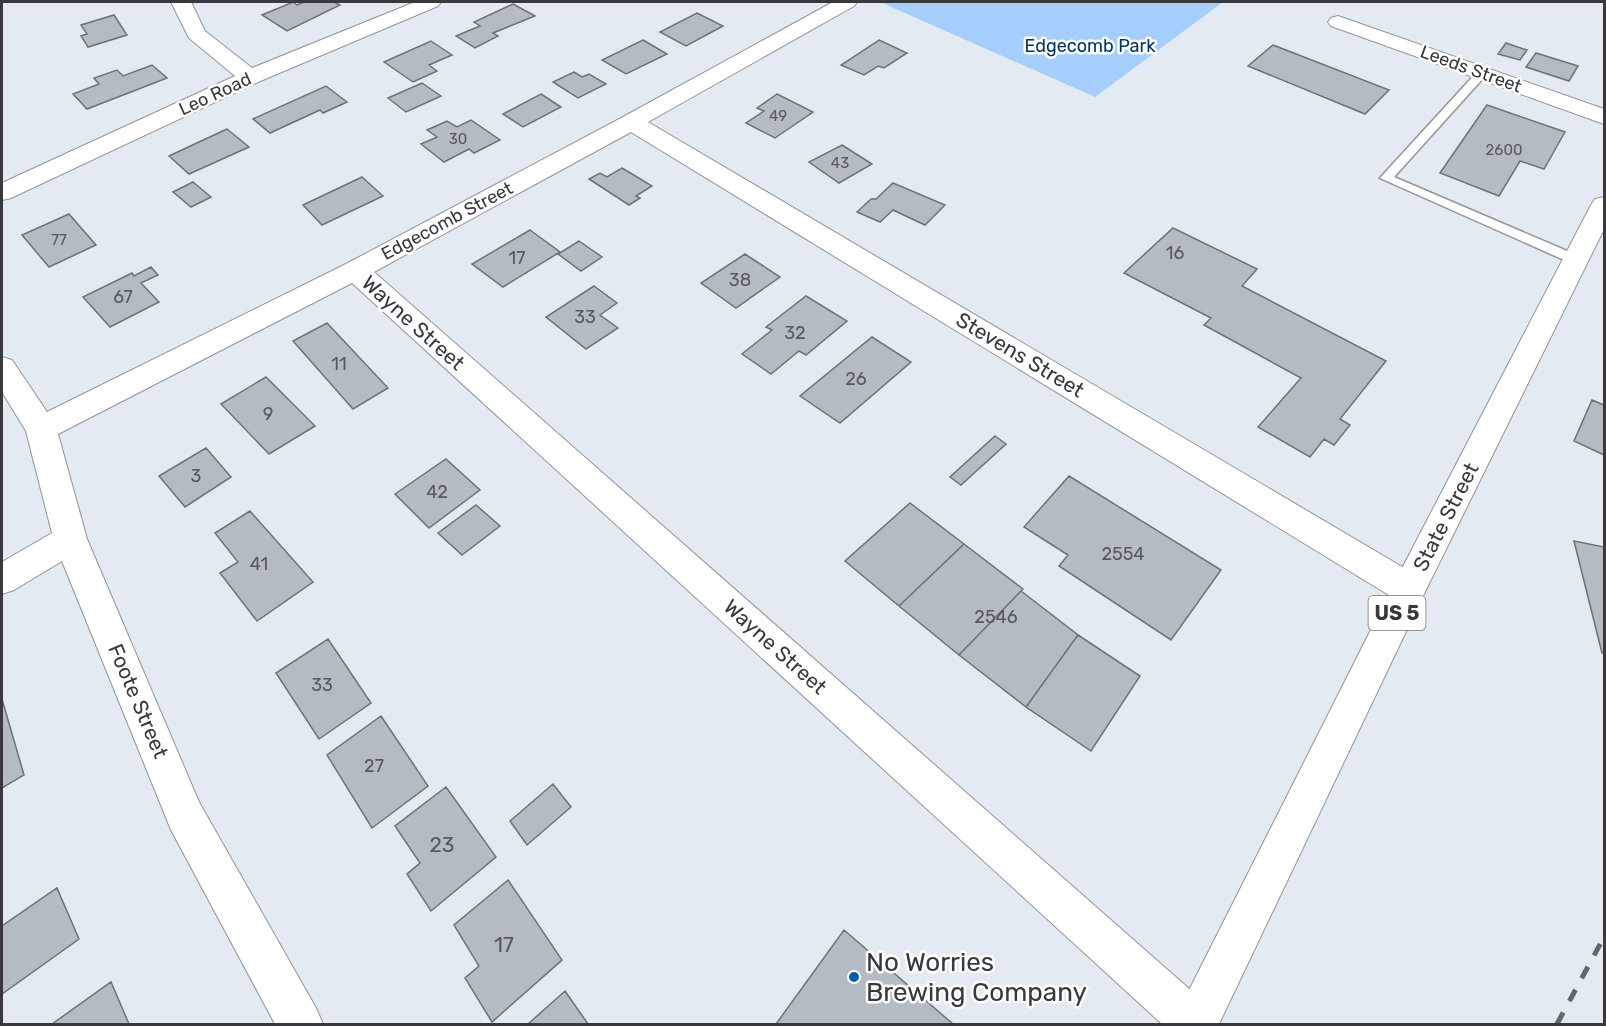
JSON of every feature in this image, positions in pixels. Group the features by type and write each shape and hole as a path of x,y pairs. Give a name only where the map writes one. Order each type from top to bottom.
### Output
{"street":[{"path":"181,2 196,34 250,77"},
{"name":"Leo Road","path":"2,192 250,77 431,2"},
{"name":"Edgecomb Street","path":"41,429 355,270 631,122 847,2"},
{"name":"Leeds Street","path":"1338,22 1605,117"},
{"name":"Stevens Street","path":"631,122 1409,589"},
{"name":"State Street","path":"1195,1024 1409,589 1605,205"},
{"name":"Wayne Street","path":"355,270 1195,1024"},
{"name":"Foote Street","path":"2,368 41,429 70,539 185,816 300,1024"},
{"path":"2,579 70,539"}],"lane":[{"path":"1482,73 1386,178 1576,260"}],"green space":[{"name":"Edgecomb Park","path":"880,2 1223,2 1095,97"}],"building":[{"path":"293,2 297,5 304,2 334,2 340,5 287,31 262,15"},
{"path":"513,4 535,16 493,33 498,36 475,48 456,36 480,26 474,22"},
{"path":"697,13 723,26 686,46 660,32"},
{"path":"114,15 127,35 88,47 81,36 87,34 81,25"},
{"path":"643,40 667,54 626,74 602,60"},
{"path":"879,40 907,53 884,68 878,66 864,75 841,65"},
{"path":"431,41 452,55 429,65 437,71 413,82 384,62"},
{"path":"1506,43 1527,50 1520,60 1498,54"},
{"path":"1273,45 1389,90 1365,114 1248,66"},
{"path":"1536,53 1578,66 1569,81 1526,67"},
{"path":"152,65 167,78 87,109 73,94 99,84 94,78 117,70 123,76"},
{"path":"574,72 582,77 589,74 606,84 578,98 553,82"},
{"path":"422,83 441,96 406,112 388,98"},
{"path":"326,86 347,102 323,113 320,110 270,133 253,119"},
{"path":"541,94 561,107 523,127 503,114"},
{"path":"777,94 813,112 775,138 746,123 764,111 757,108"},
{"path":"1487,105 1565,132 1544,169 1520,161 1499,196 1440,173"},
{"path":"471,120 500,140 474,153 469,149 444,162 421,144 437,137 427,130 447,121 457,127"},
{"path":"227,129 249,147 189,174 169,156"},
{"path":"842,145 872,164 839,183 809,162"},
{"path":"622,168 652,186 636,196 640,198 629,205 589,179 600,173 607,177"},
{"path":"362,177 383,196 322,225 303,205"},
{"path":"193,182 211,197 191,207 173,192"},
{"path":"893,183 945,205 925,225 893,210 880,222 857,212"},
{"path":"69,214 96,245 49,267 22,235"},
{"path":"1173,228 1257,269 1242,286 1386,361 1340,419 1350,425 1334,445 1324,439 1310,457 1258,427 1301,378 1204,325 1211,318 1124,273"},
{"path":"530,230 560,252 503,287 472,264"},
{"path":"579,241 602,257 581,271 558,254"},
{"path":"745,254 780,277 736,308 701,283"},
{"path":"151,267 158,275 141,283 159,302 110,327 83,297 132,273 134,276"},
{"path":"594,286 617,303 600,315 618,328 586,349 546,317"},
{"path":"806,296 847,321 806,355 799,351 771,374 742,354 772,330 766,327"},
{"path":"327,323 388,388 353,409 293,341"},
{"path":"872,337 911,362 840,423 800,396"},
{"path":"266,377 315,426 269,454 221,404"},
{"path":"1592,400 1604,405 1604,455 1574,441"},
{"path":"995,436 1006,444 961,485 950,477"},
{"path":"206,448 231,477 185,507 159,476"},
{"path":"446,459 480,490 429,528 395,494"},
{"path":"1069,476 1221,570 1171,640 1059,566 1068,555 1024,527"},
{"path":"910,503 964,544 899,606 845,561"},
{"path":"476,505 500,526 462,555 438,533"},
{"path":"250,511 313,582 257,621 220,573 238,562 215,533"},
{"path":"1574,541 1604,547 1604,653 1602,653"},
{"path":"964,544 1023,589 959,655 899,606"},
{"path":"1021,591 1078,635 1026,707 959,655"},
{"path":"1078,635 1140,676 1091,751 1026,707"},
{"path":"328,639 371,703 319,739 276,673"},
{"path":"2,699 24,775 2,788"},
{"path":"381,716 428,786 372,828 327,755"},
{"path":"553,784 571,807 527,845 510,821"},
{"path":"446,787 496,857 431,911 407,874 420,863 395,826"},
{"path":"508,880 562,960 492,1022 465,978 479,966 454,925"},
{"path":"57,888 79,939 2,994 2,926"},
{"name":"No Worries Brewing Company","path":"844,930 953,1024 776,1024"},
{"path":"111,982 129,1024 52,1024"},
{"path":"565,991 588,1024 528,1024"}],"railway":[{"path":"1557,1024 1604,937"}],"place":[{"name":"No Worries Brewing Company","path":"854,977"}]}
